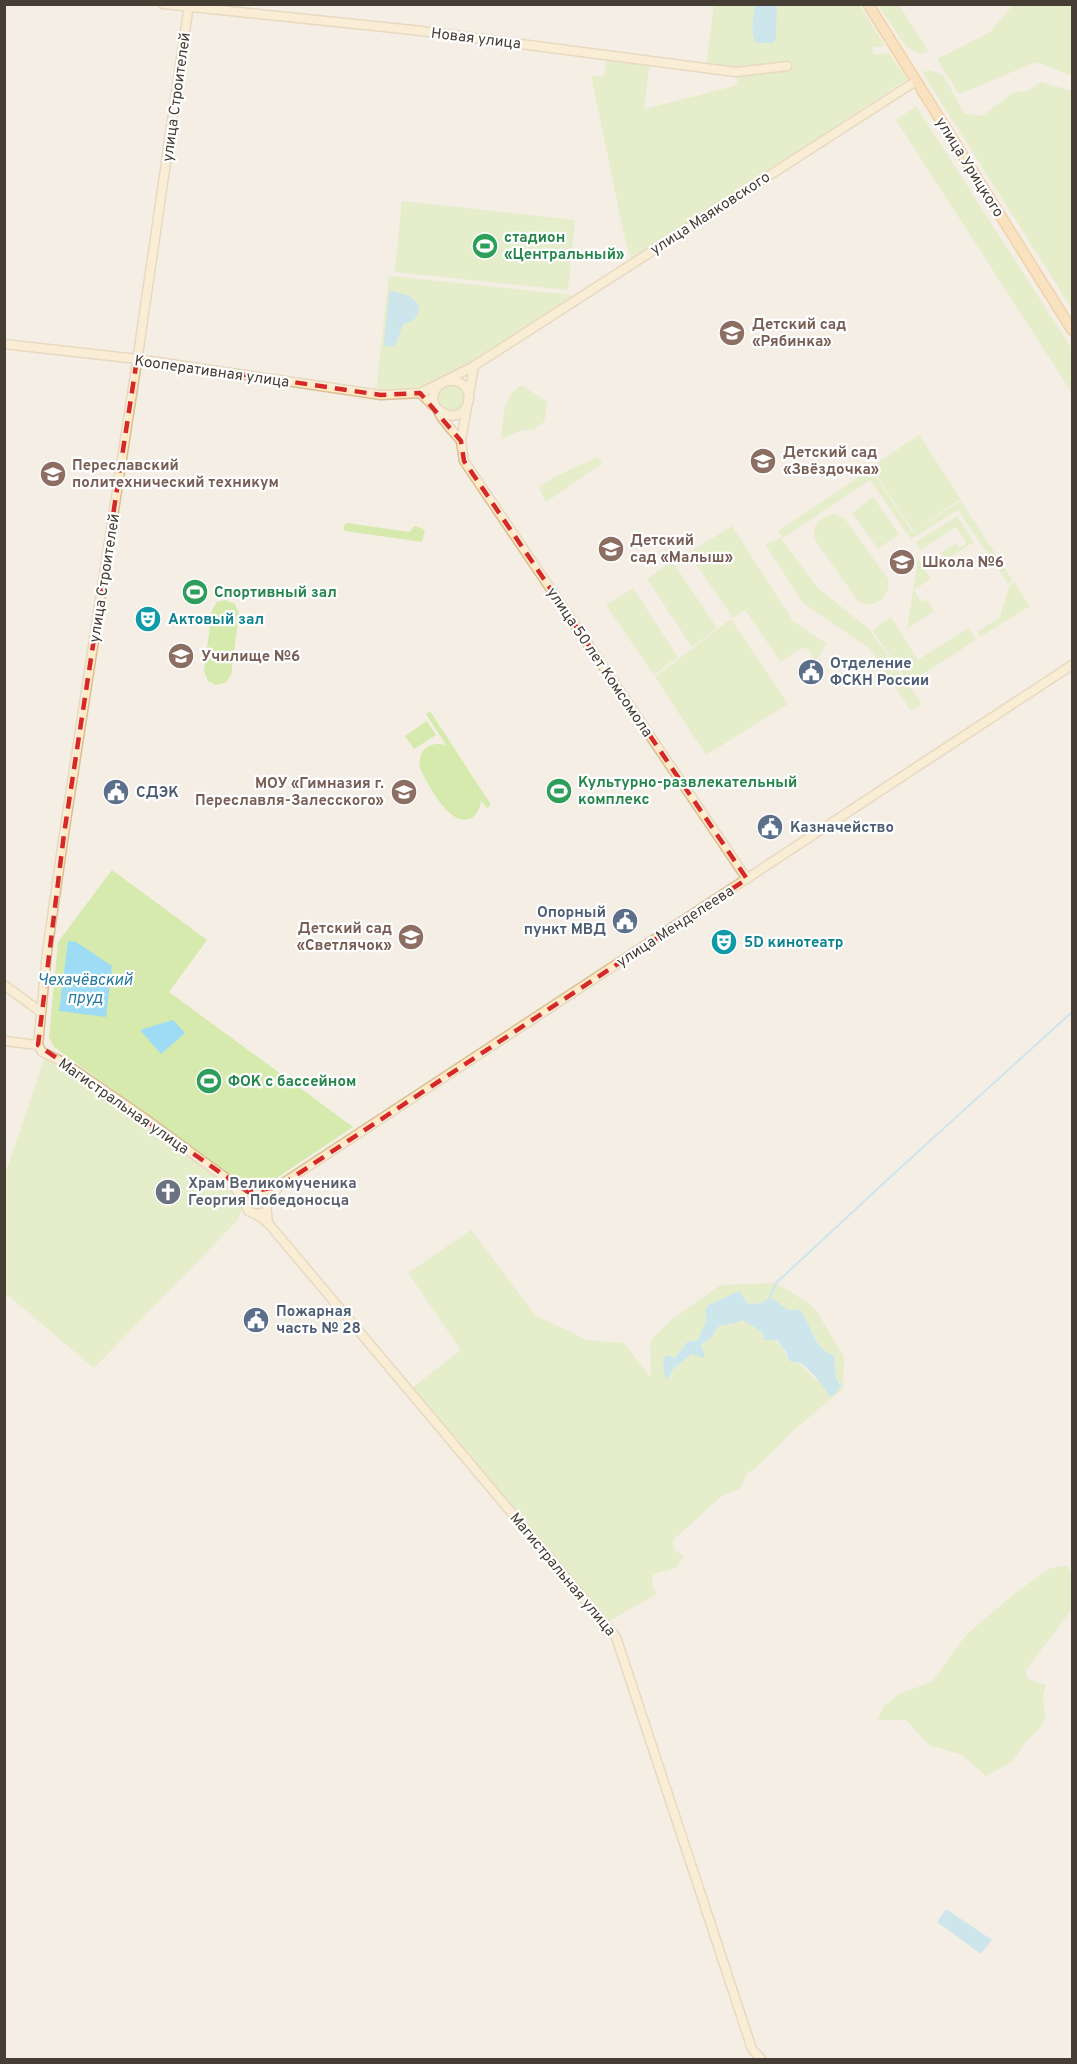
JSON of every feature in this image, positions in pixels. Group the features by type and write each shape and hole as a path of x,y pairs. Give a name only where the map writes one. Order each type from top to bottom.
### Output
{"main road":[{"name":"Новая улица","path":"163,4 413,30 705,69 736,72 787,66"},
{"name":"улица Урицкого","path":"868,4 1072,330"},
{"name":"улица Строителей","path":"38,1045 47,952 64,834 189,6"},
{"name":"улица Маяковского","path":"420,393 474,366 916,81"},
{"name":"Кооперативная улица","path":"4,344 137,359 381,395 420,393"},
{"path":"461,441 474,366"},
{"path":"420,393 436,407 441,413 454,415 460,413 468,404 469,396 462,383 446,380 435,391 433,400 436,407 461,441"},
{"name":"улица 50 лет Комсомола","path":"461,441 464,461 747,879"},
{"name":"улица Менделеева","path":"278,1187 1072,665"},
{"path":"4,985 41,1012"},
{"name":"Магистральная улица","path":"4,1041 38,1045 42,1052 63,1062 140,1115 237,1188"},
{"path":"245,1204 247,1196 278,1187"},
{"path":"237,1188 248,1211 256,1214 264,1210 278,1187"},
{"path":"237,1188 256,1192 264,1197 268,1223"},
{"name":"Магистральная улица","path":"256,1214 268,1223 616,1637 752,2049 762,2060"}],"highlighted area":[{"path":"137,359 381,395 420,393 461,441 464,461 747,879 278,1187 248,1192 38,1045 64,834"}],"green space":[{"path":"859,4 885,46 872,47 874,55 889,53 907,79 635,259 631,258 626,244 591,75 604,77 607,55 650,60 644,109 738,85 736,72 706,67 714,5"},
{"path":"1014,4 1072,5 1072,76 1036,62 959,94 937,59 990,32"},
{"path":"878,5 899,5 928,51 920,54 906,47"},
{"path":"931,70 943,75 964,113 982,116 1014,92 1027,91 1041,82 1072,91 1072,309 922,72"},
{"path":"916,106 1072,349 1072,393 896,120"},
{"name":"стадион «Центральный»","path":"402,201 575,220 568,290 395,272"},
{"path":"389,276 572,295 571,301 473,364 419,390 376,392"},
{"path":"455,381 466,390 464,408 449,414 437,406 436,391"},
{"path":"522,385 547,402 545,421 533,430 523,430 502,439 503,416 507,401"},
{"path":"919,435 961,499 913,531 871,467"},
{"path":"598,457 602,463 545,501 539,487 554,477"},
{"path":"871,469 912,532 961,501 1013,581 1008,584 958,510 911,539 870,480 783,538 778,531"},
{"path":"873,497 899,534 878,549 852,513"},
{"path":"835,514 845,519 888,579 884,597 875,603 864,604 858,601 815,540 814,530 818,522"},
{"path":"957,516 974,542 945,560 941,553 956,543 959,548 967,543 956,527 920,550 916,542"},
{"path":"346,523 410,532 416,526 425,530 422,542 345,531 343,528"},
{"path":"732,526 793,621 827,644 816,661 808,649 801,648 781,662 745,610 733,618 688,553"},
{"path":"781,538 818,588 869,629 922,704 911,711 870,649 803,603 765,544"},
{"path":"918,559 931,579 914,590 921,602 926,599 934,611 907,629"},
{"path":"672,561 717,628 692,647 647,579"},
{"path":"1014,582 1030,606 980,637 977,632 1000,617 1009,586"},
{"path":"633,588 678,657 654,675 606,605"},
{"path":"225,600 235,604 239,614 231,675 225,683 216,685 208,681 204,671 212,610 217,602"},
{"path":"891,617 918,660 968,628 976,640 909,683 872,630"},
{"path":"731,619 788,704 706,755 655,677"},
{"path":"430,711 491,805 487,808 481,800 478,811 469,819 461,819 447,810 433,793 420,768 421,756 426,748 435,744 446,745 426,714"},
{"path":"427,721 436,735 414,749 405,736"},
{"path":"112,870 207,940 169,992 353,1127 272,1181 250,1184 237,1179 54,1047 49,1037 58,942"},
{"path":"46,1054 234,1188 242,1205 236,1222 94,1368 5,1293 5,1173"},
{"path":"471,1230 535,1315 587,1340 624,1343 651,1378 650,1341 670,1321 720,1285 776,1283 814,1307 844,1357 843,1389 747,1473 740,1489 723,1495 673,1540 674,1550 684,1556 676,1568 653,1574 652,1585 657,1594 606,1623 413,1387 461,1350 408,1273","holes":["739,1291 748,1304 761,1303 770,1298 788,1310 797,1310 807,1321 817,1341 827,1352 834,1355 836,1378 840,1383 828,1392 801,1365 789,1361 780,1344 762,1337 762,1332 743,1319 719,1326 712,1337 701,1345 705,1355 703,1358 692,1353 674,1368 670,1378 663,1364 664,1357 668,1355 675,1358 687,1342 697,1341 707,1321 708,1305"]},
{"path":"1066,1565 1072,1573 1072,1609 1025,1671 1028,1679 1046,1685 1043,1697 1045,1717 1041,1728 1027,1740 1012,1762 986,1776 962,1755 929,1745 906,1720 877,1720 884,1706 899,1694 932,1682 966,1635 1015,1593 1049,1569"}],"water":[{"path":"755,5 777,5 776,39 773,43 756,43 752,29"},
{"path":"389,292 410,296 419,305 417,316 403,324 396,344 392,347 384,344"},
{"name":"Чехачёвский пруд","path":"68,941 76,942 112,966 106,1017 59,1011"},
{"path":"173,1020 185,1033 161,1054 140,1030"},
{"path":"739,1291 748,1304 761,1303 770,1297 788,1310 800,1310 818,1343 834,1355 836,1378 841,1386 834,1395 830,1397 803,1365 789,1361 786,1352 777,1340 764,1340 762,1332 743,1320 719,1326 712,1337 701,1345 705,1356 703,1358 692,1354 674,1368 668,1380 665,1377 664,1357 668,1355 675,1358 687,1342 698,1340 707,1321 705,1311 708,1305"},
{"path":"946,1909 992,1940 981,1954 937,1922"}],"waterway":[{"path":"770,1297 776,1283 1072,1012"}],"place":[{"name":"стадион «Центральный»","path":"485,246"},
{"name":"Детский сад «Рябинка»","path":"732,333"},
{"name":"Детский сад «Звёздочка»","path":"763,461"},
{"name":"Переславский политехнический техникум","path":"53,474"},
{"name":"Детский сад «Малыш»","path":"611,549"},
{"name":"Школа №6","path":"902,562"},
{"name":"Спортивный зал","path":"195,592"},
{"name":"Актовый зал","path":"148,619"},
{"name":"Училище №6","path":"181,656"},
{"name":"Отделение ФСКН России","path":"811,672"},
{"name":"Культурно-развлекательный комплекс","path":"559,791"},
{"name":"СДЭК","path":"116,792"},
{"name":"МОУ «Гимназия г. Переславля-Залесского»","path":"404,792"},
{"name":"Казначейство","path":"770,827"},
{"name":"Опорный пункт МВД","path":"625,921"},
{"name":"Детский сад «Светлячок»","path":"411,937"},
{"name":"5D кинотеатр","path":"724,942"},
{"name":"ФОК с бассейном","path":"209,1081"},
{"name":"Храм Великомученика Георгия Победоносца","path":"168,1192"},
{"name":"Пожарная часть № 28","path":"256,1320"}]}
